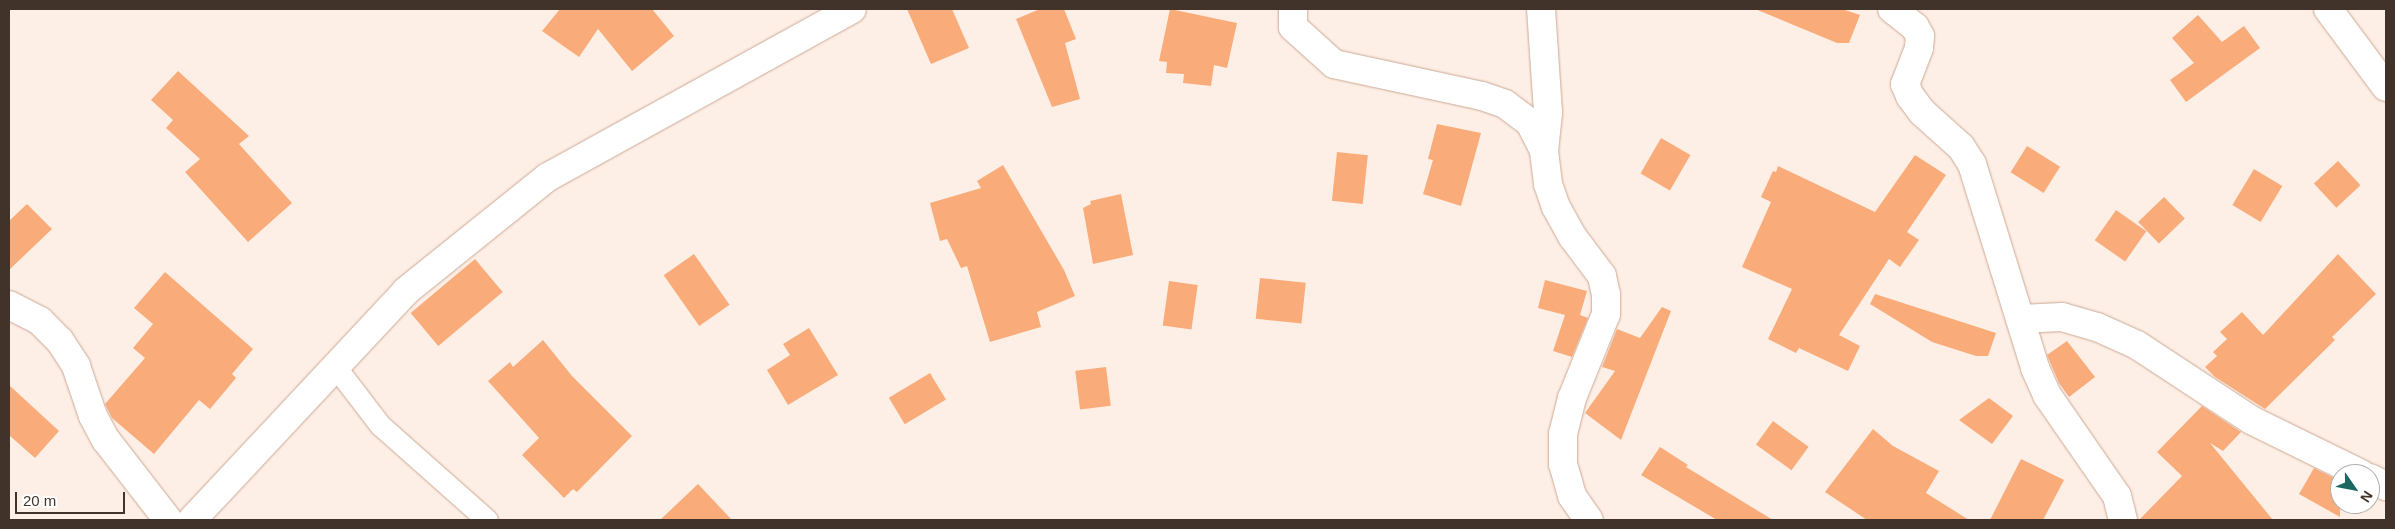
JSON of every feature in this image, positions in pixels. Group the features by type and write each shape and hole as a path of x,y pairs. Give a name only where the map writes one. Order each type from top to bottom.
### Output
{"street":[{"path":"192,520 334,365 406,290 548,177 852,9"},
{"path":"1293,9 1294,27 1334,64 1506,104 1530,123 1544,151"},
{"path":"1541,9 1548,113 1544,151 1548,184 1556,207 1572,236 1602,276 1606,294 1606,314 1572,398 1563,434 1563,464 1570,488 1589,520"},
{"path":"1892,9 1915,27 1920,36 1920,48 1906,84 1910,96 1922,112 1961,148 1972,164 2035,368 2047,394 2117,496 2123,520"},
{"path":"2328,9 2386,87"},
{"path":"9,306 40,321 60,341 76,366 93,416 106,440 168,520"},
{"path":"2020,319 2062,317 2113,334 2137,345 2251,420 2341,464"}],"lane":[{"path":"334,365 380,425 487,520"}],"building":[{"path":"560,9 652,9 674,36 632,71 598,29 579,57 542,31"},
{"path":"907,9 952,9 969,48 931,64"},
{"path":"1040,9 1064,9 1076,39 1065,43 1080,99 1052,107 1016,19"},
{"path":"1170,9 1237,23 1227,68 1214,65 1211,86 1183,83 1184,74 1166,73 1167,62 1159,61"},
{"path":"1755,9 1842,9 1860,15 1849,43 1837,43"},
{"path":"2198,15 2222,42 2244,26 2260,48 2186,102 2170,80 2194,63 2172,38"},
{"path":"178,71 249,136 239,144 292,203 248,242 185,172 200,159 166,128 173,120 151,100"},
{"path":"1437,124 1481,133 1461,206 1423,194 1433,160 1428,159"},
{"path":"1661,138 1690,155 1670,191 1640,174"},
{"path":"2027,146 2060,167 2044,193 2011,172"},
{"path":"1337,152 1368,155 1363,204 1332,201"},
{"path":"1915,155 1946,175 1907,232 1919,240 1900,267 1889,259 1839,335 1860,346 1848,371 1799,348 1796,353 1768,339 1792,289 1742,267 1771,202 1761,197 1773,171 1776,172 1778,166 1875,212"},
{"path":"2338,161 2361,185 2336,208 2314,184"},
{"path":"1003,165 1064,270 1075,296 1037,312 1041,327 990,342 967,266 961,268 947,239 940,241 930,203 981,188 977,181"},
{"path":"2254,169 2282,186 2261,222 2232,205"},
{"path":"1121,194 1133,255 1093,264 1083,208 1091,204 1090,201"},
{"path":"2164,197 2185,219 2159,244 2138,222"},
{"path":"27,204 52,229 9,270 9,221"},
{"path":"2116,210 2146,231 2125,262 2095,240"},
{"path":"694,254 730,305 699,326 664,275"},
{"path":"2338,254 2376,294 2332,337 2335,340 2265,409 2215,377 2205,367 2217,356 2213,352 2227,339 2220,332 2242,312 2263,335"},
{"path":"475,259 503,292 438,346 411,313"},
{"path":"165,272 253,349 232,374 236,378 210,409 199,400 154,454 112,418 105,404 145,358 133,348 153,324 134,308"},
{"path":"1260,278 1306,283 1301,324 1256,319"},
{"path":"1545,280 1587,291 1580,315 1588,318 1572,357 1553,351 1565,315 1538,308"},
{"path":"1169,281 1198,285 1191,330 1163,326"},
{"path":"1875,294 1996,333 1988,356 1976,356 1932,342 1870,304"},
{"path":"1662,307 1671,311 1621,440 1585,413 1615,371 1602,367 1617,329 1640,338"},
{"path":"809,328 838,375 788,405 767,370 790,355 783,344"},
{"path":"543,340 572,376 632,436 577,492 573,489 564,498 522,455 539,438 488,381 510,362 513,367"},
{"path":"2067,341 2095,377 2069,397 2059,383 2047,355"},
{"path":"1106,367 1111,406 1080,409 1075,371"},
{"path":"930,373 946,400 905,424 889,398"},
{"path":"9,385 59,431 35,458 9,435"},
{"path":"1989,398 2013,416 1992,444 1959,420"},
{"path":"2202,406 2241,432 2223,451 2210,443 2273,520 2139,520 2182,476 2157,452"},
{"path":"1773,421 1809,447 1792,470 1756,444"},
{"path":"1873,429 1893,446 1939,471 1926,493 1969,520 1867,520 1825,492"},
{"path":"1660,447 1688,465 1686,467 1773,520 1717,520 1641,475"},
{"path":"2021,459 2064,480 2043,520 1990,520"},
{"path":"2314,468 2330,476 2330,511 2299,494"},
{"path":"698,484 732,520 660,520"}]}
